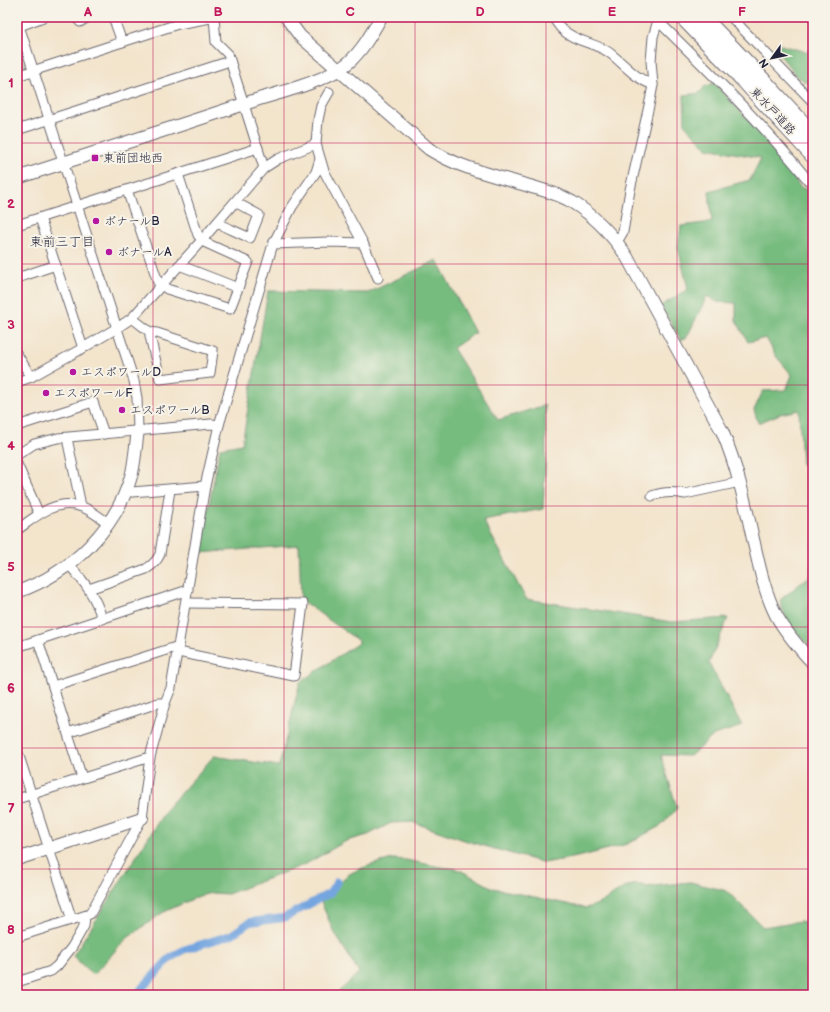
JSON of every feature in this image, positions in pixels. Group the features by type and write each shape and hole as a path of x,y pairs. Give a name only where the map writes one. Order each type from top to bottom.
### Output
{"highway":[{"name":"東水戸道路","path":"683,17 749,85 813,155"},
{"name":"東水戸道路","path":"702,17 813,135"}],"street":[{"path":"17,592 49,578 69,565 95,540 108,523 118,508 132,473 138,430 137,398 134,381 64,163 18,27 43,17"},
{"path":"77,17 80,22 88,17"},
{"path":"113,17 122,42"},
{"path":"17,76 178,24 214,17 216,42 228,54 264,168"},
{"path":"286,17 300,36 416,138 440,156 470,169 541,189 571,201 604,226 617,242 722,431 731,452 740,482 762,576 770,601 787,633 813,663"},
{"path":"17,178 314,81 348,64 374,30 381,17"},
{"path":"553,17 564,31 575,38 611,53 633,74 644,82 653,85"},
{"path":"731,17 813,102"},
{"path":"617,242 623,232 630,190 653,85 652,49 657,18"},
{"path":"657,18 783,150 808,180 813,181"},
{"path":"17,130 230,61"},
{"path":"329,92 320,106 316,144 324,171 363,243 378,278"},
{"path":"17,382 31,377 132,318 264,168 278,159 316,144"},
{"path":"17,225 258,148"},
{"path":"17,937 90,914 142,818 150,757 171,688 205,486 220,425 273,244 292,207 316,172 320,159"},
{"path":"127,190 158,282 167,289 230,309 248,262 206,243 198,235 178,174"},
{"path":"217,223 250,238 259,215 235,202"},
{"path":"40,218 83,348"},
{"path":"273,244 329,242 363,243"},
{"path":"17,278 56,265"},
{"path":"180,265 238,288"},
{"path":"132,318 150,332 213,351 210,373 160,379 150,332"},
{"path":"17,354 31,377"},
{"path":"17,426 93,402 104,434"},
{"path":"17,455 34,444 58,438 211,424 220,425"},
{"path":"67,438 80,501 79,506"},
{"path":"17,464 39,514"},
{"path":"652,496 677,492 685,494 740,482"},
{"path":"126,490 132,492 205,486"},
{"path":"89,589 146,569 157,559 160,554 170,490"},
{"path":"17,530 51,507 67,504 79,506 108,523"},
{"path":"69,565 89,589 98,605 102,619"},
{"path":"17,647 188,590"},
{"path":"53,686 178,649 294,676 303,604 186,603"},
{"path":"38,640 82,778"},
{"path":"68,733 158,703 165,704"},
{"path":"17,750 72,920"},
{"path":"17,799 150,757"},
{"path":"17,859 142,818"},
{"path":"17,982 51,971 57,966 72,947 84,926 85,916"}],"green space":[{"path":"17,40 25,66 24,69 17,71"},
{"path":"777,44 806,52 813,47 813,87 797,76 774,48"},
{"path":"714,83 773,146 800,187 813,192 813,474 802,464 799,410 780,414 758,423 754,410 763,391 786,390 792,375 776,356 766,338 748,342 736,320 736,303 717,302 707,296 687,337 681,340 661,306 688,289 678,247 681,226 712,222 709,191 750,180 761,158 707,148 685,125 684,95 700,93 704,87"},
{"path":"437,260 475,333 453,348 498,420 545,405 546,449 543,509 483,520 526,599 672,622 728,618 709,663 742,726 714,735 690,756 661,755 677,808 662,825 627,844 582,856 544,863 467,841 412,822 391,823 368,835 346,841 306,864 228,894 212,893 199,896 162,913 126,939 93,975 73,956 167,808 214,756 279,766 300,682 360,642 301,600 299,545 200,553 220,448 242,444 268,291 368,293"},
{"path":"813,543 813,649 792,627 785,615 780,600 811,575"},
{"path":"392,859 458,869 493,888 585,908 600,903 622,889 634,885 646,887 690,882 727,891 763,927 801,921 813,926 813,995 335,995 359,973 333,930 321,902 347,875"}],"waterway":[{"path":"138,995 142,988 169,959 183,950 231,935 250,922 284,918 330,893 337,882"}],"place":[{"name":"東前団地西","path":"95,158"},
{"name":"ボナールB","path":"96,221"},
{"name":"ボナールA","path":"109,252"},
{"name":"エスポワールD","path":"73,372"},
{"name":"エスポワールF","path":"46,393"},
{"name":"エスポワールB","path":"122,410"}],"district":[{"name":"東前三丁目","path":"62,241"}]}
